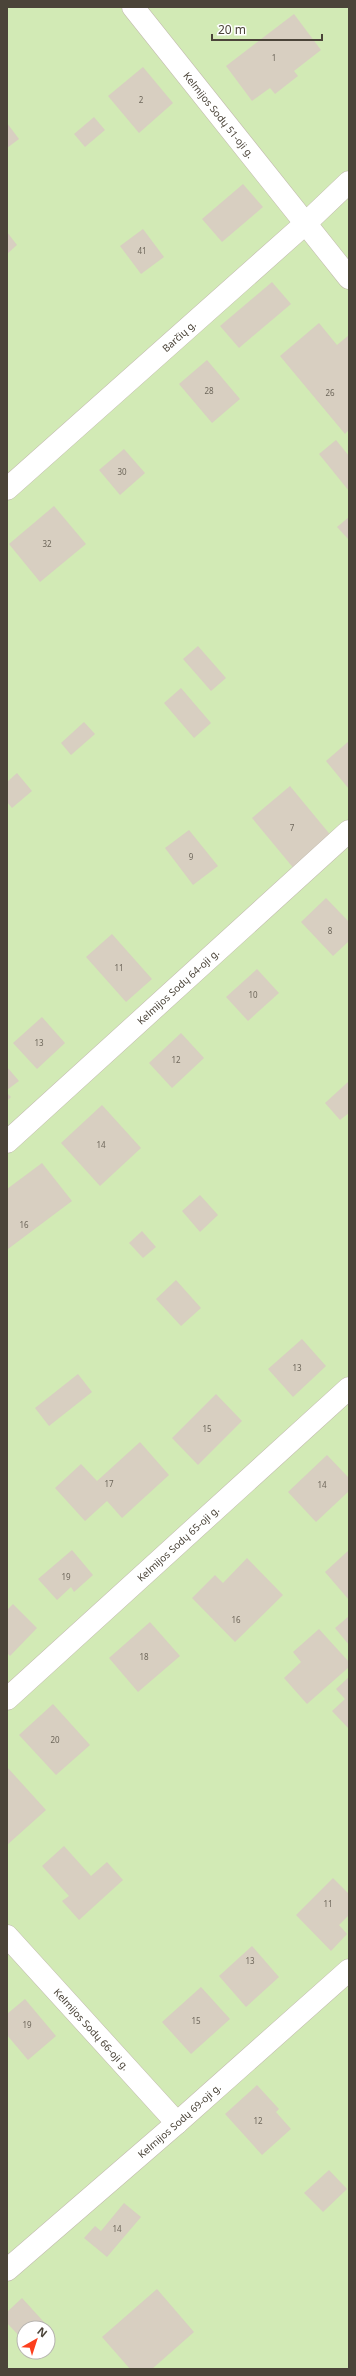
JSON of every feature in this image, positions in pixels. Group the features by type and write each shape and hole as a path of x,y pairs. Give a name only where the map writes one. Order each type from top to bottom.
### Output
{"street":[{"name":"Kelmijos Sodų 51-oji g.","path":"133,7 349,278"},
{"name":"Barčių g.","path":"7,489 306,223 349,182"},
{"name":"Kelmijos Sodų 64-oji g.","path":"7,1142 349,831"},
{"name":"Kelmijos Sodų 65-oji g.","path":"7,1700 349,1388"},
{"name":"Kelmijos Sodų 66-oji g.","path":"7,1936 177,2123"},
{"name":"Kelmijos Sodų 69-oji g.","path":"7,2270 177,2123 349,1970"}],"green space":[{"path":"7,7 349,7 349,2369 7,2369"}],"building":[{"path":"294,14 321,50 294,71 298,76 275,94 270,88 252,101 226,66"},
{"path":"143,67 173,103 139,133 108,96"},
{"path":"94,117 105,130 85,147 74,134"},
{"path":"7,123 19,139 7,148"},
{"path":"243,184 263,207 222,242 202,219"},
{"path":"143,229 164,257 141,274 120,246"},
{"path":"7,232 17,245 7,254"},
{"path":"272,282 291,304 239,348 220,326"},
{"path":"319,323 337,345 349,335 349,430 345,434 280,356"},
{"path":"207,360 240,399 212,423 179,384"},
{"path":"336,440 349,456 349,491 319,454"},
{"path":"124,449 145,473 120,495 99,470"},
{"path":"54,506 86,544 40,582 9,544"},
{"path":"349,517 349,540 337,527"},
{"path":"198,646 226,678 211,691 183,659"},
{"path":"181,688 211,723 194,738 164,703"},
{"path":"84,722 95,734 71,755 61,743"},
{"path":"349,741 349,789 326,761"},
{"path":"17,773 32,791 12,808 7,802 7,782"},
{"path":"290,786 333,838 295,870 252,818"},
{"path":"189,830 218,866 193,885 165,848"},
{"path":"326,898 349,922 349,941 333,956 301,922"},
{"path":"112,934 152,979 126,1002 86,957"},
{"path":"257,969 279,993 248,1021 226,997"},
{"path":"42,1017 65,1043 37,1069 13,1043"},
{"path":"181,1033 204,1058 172,1088 149,1063"},
{"path":"7,1067 19,1081 7,1090"},
{"path":"349,1081 349,1113 340,1120 325,1103"},
{"path":"7,1093 11,1097 7,1101"},
{"path":"102,1105 141,1148 100,1186 61,1143"},
{"path":"42,1163 72,1201 8,1249 7,1189"},
{"path":"200,1195 218,1215 200,1232 182,1211"},
{"path":"142,1231 156,1247 143,1258 129,1243"},
{"path":"176,1280 201,1308 181,1326 156,1299"},
{"path":"302,1339 326,1366 293,1397 268,1369"},
{"path":"78,1374 92,1392 49,1426 35,1408"},
{"path":"216,1394 242,1421 198,1465 172,1438"},
{"path":"140,1442 169,1475 122,1518 107,1501 85,1521 55,1488 81,1464 97,1481"},
{"path":"327,1455 349,1478 349,1491 316,1522 288,1492"},
{"path":"72,1550 93,1575 74,1592 71,1587 57,1600 38,1579"},
{"path":"349,1550 349,1600 325,1572"},
{"path":"247,1558 283,1595 235,1642 192,1598 215,1575 223,1583"},
{"path":"13,1604 37,1628 10,1656 7,1653 7,1610"},
{"path":"349,1616 349,1645 335,1628"},
{"path":"150,1622 180,1656 138,1692 109,1658"},
{"path":"319,1629 349,1662 349,1667 307,1704 284,1678 301,1662 293,1652"},
{"path":"349,1677 349,1729 332,1711 345,1699 336,1689"},
{"path":"53,1704 90,1745 56,1775 19,1735"},
{"path":"7,1767 46,1810 7,1845"},
{"path":"64,1846 91,1876 107,1862 123,1880 79,1920 62,1901 69,1896 42,1866"},
{"path":"333,1878 349,1894 349,1915 339,1925 347,1934 331,1951 296,1915"},
{"path":"252,1946 279,1977 246,2007 219,1976"},
{"path":"201,1987 230,2019 191,2054 162,2022"},
{"path":"25,1999 56,2036 28,2060 7,2035 7,2014"},
{"path":"257,2085 279,2109 276,2112 291,2129 262,2155 225,2114"},
{"path":"329,2170 347,2189 323,2212 304,2193"},
{"path":"124,2203 141,2217 107,2257 84,2238 95,2226 101,2231"},
{"path":"157,2289 194,2332 152,2369 130,2369 102,2337"},
{"path":"22,2298 42,2320 16,2320 16,2333 7,2323 7,2312"}]}
